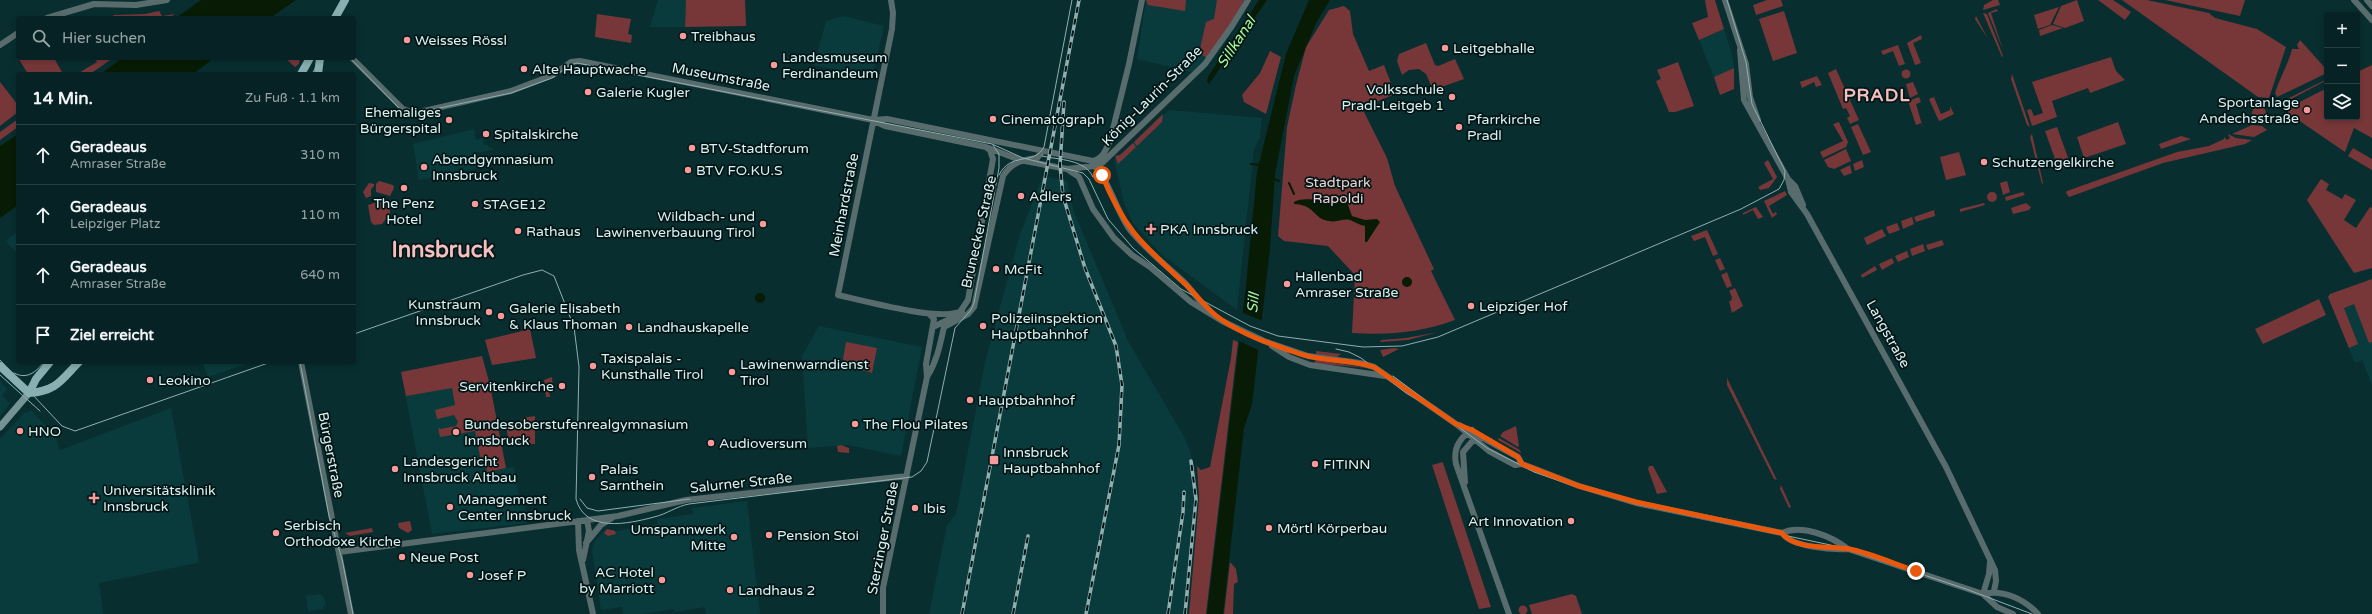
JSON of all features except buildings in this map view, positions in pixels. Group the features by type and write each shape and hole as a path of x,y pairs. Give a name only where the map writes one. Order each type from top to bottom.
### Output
{"main road":[{"path":"336,16 345,0"},
{"path":"302,72 309,60"},
{"path":"318,72 320,60"},
{"path":"0,427 29,393 36,379 48,364"},
{"path":"0,366 29,393 46,392 54,387 77,364"}],"street":[{"path":"52,16 65,11 94,4 136,5 167,0"},
{"name":"Meinhardstraße","path":"891,0 893,25 838,295 932,314"},
{"path":"1142,0 1129,64 1110,140 1098,163 1117,210 1130,230 1155,257 1187,285 1203,304 1222,321"},
{"name":"König-Laurin-Straße","path":"1098,163 1205,64 1232,26 1248,0"},
{"path":"1725,0 1740,50"},
{"path":"2354,0 2372,20"},
{"path":"2367,0 2372,6"},
{"path":"0,44 16,34"},
{"name":"Langstraße","path":"1740,50 1748,71 1749,92 1760,127"},
{"name":"Langstraße","path":"1740,50 1742,94 1749,111 1760,127 1788,179 1797,189 1807,214 1946,467 1996,573 1994,591"},
{"name":"Museumstraße","path":"354,60 408,112 415,113 501,94 548,78 571,62 588,62 873,120 885,126 986,147 1020,160 1067,170 1098,163"},
{"name":"Museumstraße","path":"873,120 887,119 1098,163"},
{"name":"Brunecker Straße","path":"986,147 990,150 993,159"},
{"name":"Museumstraße","path":"999,151 1008,148 1021,147"},
{"name":"Brunecker Straße","path":"965,312 993,159 999,151"},
{"path":"1020,160 1038,158 1042,152"},
{"name":"Brunecker Straße","path":"965,312 974,307 1001,180 1008,168 1020,160"},
{"path":"1067,170 1079,177 1092,208 1126,250 1150,267 1191,302 1240,330 1264,341 1300,354 1374,367 1456,424 1473,439 1511,463 1522,464 1579,486 1629,501 1782,533 1790,541 1821,547 1848,548"},
{"path":"932,314 951,315 965,312"},
{"path":"933,327 943,324 955,316 965,312"},
{"path":"932,314 943,324"},
{"path":"927,377 926,364 934,319 932,314"},
{"path":"927,377 937,358 943,324"},
{"path":"1264,341 1299,361 1390,379"},
{"name":"Bürgerstraße","path":"301,364 351,614"},
{"name":"Sterzinger Straße","path":"883,614 883,588 927,377"},
{"path":"1456,424 1472,430 1518,457 1522,464"},
{"path":"1472,430 1458,441 1455,459 1509,614"},
{"path":"1466,491 1463,455 1466,447 1473,439 1480,435"},
{"name":"Salurner Straße","path":"339,552 618,516 686,500 907,476"},
{"path":"586,543 603,524 618,516"},
{"path":"582,562 589,531 587,520"},
{"path":"578,521 579,550 593,614"},
{"path":"1782,533 1792,529 1838,542 1848,548 1983,594 1997,607 2013,614"},
{"path":"1983,594 1989,574 1990,558"},
{"path":"1983,594 1994,591 2026,603 2038,614"}],"shaded area":[{"path":"658,0 686,0 685,27 650,27"},
{"path":"1146,0 1244,0 1207,58 1192,72 1137,59"},
{"path":"843,16 884,26 872,78 814,65 826,21"},
{"path":"1724,29 1732,54 1734,68 1714,77 1699,40"},
{"path":"1169,110 1262,118 1260,137 1254,149 1237,310 1161,254 1133,223 1124,203 1114,160"},
{"path":"474,129 476,140 483,138 484,145 488,145 489,148 493,148 493,150 474,153 478,168 419,180 413,144"},
{"path":"1043,176 1067,181 1074,212 1129,343 1185,438 1191,454 1195,468 1198,498 1188,614 929,614 947,525 956,514 985,362 1020,234"},
{"path":"16,233 16,253 6,241"},
{"path":"2372,279 2372,385 2362,360 2355,363 2328,297 2330,294"},
{"path":"819,326 922,347 901,456 848,445 808,448 802,356"},
{"name":"Bundesoberstufenrealgymnasium Innsbruck","path":"482,356 506,468 514,467 520,502 525,502 527,523 432,534 401,372"},
{"path":"203,364 246,364 208,377"},
{"path":"0,381 7,389 2,396 10,403 0,416"},
{"name":"Universitätsklinik Innsbruck","path":"171,408 199,561 197,563 99,583 103,614 0,614 0,439 25,412 27,413 31,410 55,436 60,450"},
{"path":"747,501 760,614 706,614 705,607 675,612 674,609 642,614 623,614 622,607 601,610 592,550 595,541 604,531 607,529 617,531 657,524 657,519 693,514 692,508"},
{"path":"320,594 323,596 326,605 323,605 323,609 308,611 306,596"}],"green space":[{"path":"686,0 745,0 746,26 685,27"},
{"path":"1146,0 1186,0 1185,11 1148,5"},
{"path":"1217,0 1244,0 1232,23 1207,58 1199,53 1206,22 1214,19"},
{"path":"1705,0 1715,0 1724,29 1699,40 1692,23 1708,17"},
{"path":"1767,0 1781,0 1783,6 1756,15 1753,5"},
{"path":"1993,0 1998,0 2000,5 1983,10 1984,5"},
{"path":"2077,0 2084,21 2065,28 2053,24 2061,6"},
{"path":"2098,0 2113,0 2131,12 2125,20"},
{"path":"2122,0 2147,0 2209,13 2215,18 2257,29 2286,47 2269,98 2258,97"},
{"path":"2165,0 2245,0 2240,16"},
{"name":"Stadtpark Rapoldi","path":"1344,6 1350,11 1353,34 1369,71 1384,65 1395,94 1362,108 1387,158 1395,186 1434,269 1431,271 1455,320 1429,328 1404,332 1378,334 1352,333 1355,275 1328,246 1284,241 1278,236 1287,127 1306,47 1329,10"},
{"path":"2059,7 2050,25 2038,29 2034,15"},
{"path":"1997,9 1998,11 1991,13 2003,50 1988,13"},
{"path":"159,11 162,16 113,15 145,14"},
{"path":"1784,11 1797,53 1773,61 1759,19"},
{"path":"1983,13 1987,14 2003,56 2002,57"},
{"path":"597,14 631,19 628,34 632,35 631,43 595,37"},
{"path":"1976,16 1988,39 1975,19"},
{"path":"2052,25 2063,28 2040,36 2039,30"},
{"path":"1921,35 1922,39 1913,43 1921,63 1915,65 1907,43"},
{"path":"2300,40 2324,67 2324,74 2277,97 2275,93 2279,82 2292,49 2299,49 2297,45"},
{"path":"1426,43 1435,65 1438,66 1455,59 1464,79 1433,90 1426,74 1419,69 1409,70 1402,75 1397,61 1399,54"},
{"path":"1898,45 1905,64 1899,66 1893,51 1883,55 1881,51"},
{"path":"1270,51 1281,57 1266,114 1244,102 1242,95 1260,73"},
{"path":"2111,57 2116,71 2125,80 2090,93 2088,88 2052,101 2057,117 2032,126 2027,110 2031,109 2034,116 2043,113 2032,82"},
{"path":"19,60 55,60 62,72 27,72"},
{"path":"96,60 110,60 93,72 80,72 97,62"},
{"path":"287,60 300,60 299,64 295,67"},
{"path":"1678,62 1694,106 1675,112 1669,112 1656,81 1661,79 1657,70"},
{"name":"Sportanlage Andechsstraße","path":"2372,65 2372,138 2354,128 2345,152 2288,113 2288,108 2324,90 2324,120 2360,120 2360,71"},
{"path":"1734,68 1734,89 1720,95 1714,77"},
{"path":"1836,69 1859,120 1850,124 1847,118 1850,116 1846,108 1843,109 1828,73"},
{"path":"1906,69 1911,74 1906,79 1901,74"},
{"path":"2012,74 2030,127 2027,125 2011,79"},
{"path":"1817,76 1822,85 1816,87 1814,82 1802,88 1800,82"},
{"path":"2324,80 2280,105 2279,103"},
{"path":"0,82 16,102 16,114 0,126"},
{"path":"1913,82 1918,94 1910,98 1906,84"},
{"path":"1919,97 1921,102 1916,104 1923,128 1921,123 1916,125 1908,101"},
{"path":"1934,97 1941,114 1950,110 1950,106 1954,114 1940,121 1929,99"},
{"path":"2256,106 2262,106 2266,110 2266,116 2262,120 2256,120 2252,116 2252,110"},
{"path":"1163,114 1162,122 1137,146 1134,142"},
{"path":"16,120 16,128 0,140 0,132"},
{"path":"1839,122 1848,142 1846,147 1823,158 1820,152 1843,141 1833,124"},
{"path":"2118,122 2126,144 2084,158 2077,137"},
{"path":"1858,124 1871,152 1863,155 1851,127"},
{"path":"2252,125 2262,126 2267,130 2254,137 2232,134"},
{"path":"2057,127 2071,166 2059,170 2045,131"},
{"path":"2032,134 2043,183 2042,184 2030,137"},
{"path":"2228,134 2236,138 2252,140 2245,144 2163,163 2069,197 2066,193 2067,191 2177,152 2209,146 2224,139 2224,137 2227,140 2230,138"},
{"path":"2181,136 2191,139 2161,149 2159,144"},
{"path":"1133,143 1136,147 1118,164 1115,156 1120,155"},
{"path":"2353,148 2372,159 2372,170 2348,156"},
{"path":"1846,149 1851,161 1834,169 1828,167 1824,160"},
{"path":"1959,152 1966,175 1946,180 1940,157"},
{"path":"1768,160 1777,177 1769,188 1760,190 1758,187 1773,179 1764,163"},
{"path":"1862,160 1864,167 1855,171 1853,164"},
{"path":"1850,165 1852,173 1844,176 1840,170"},
{"path":"2321,179 2329,184 2326,190 2342,199 2345,194 2356,200 2344,220 2356,228 2370,207 2372,208 2372,268 2354,273 2307,200"},
{"path":"379,181 393,185 394,188 390,196 376,192 376,184"},
{"path":"2007,181 2010,192 2003,195 2000,183"},
{"path":"369,183 374,184 374,186 371,189 371,196 366,198 363,192"},
{"path":"1785,191 1787,195 1769,206 1773,214 1776,212 1777,214 1772,218 1764,201"},
{"path":"1990,192 1994,192 1997,197 1994,202 1990,202 1987,199 1987,195"},
{"path":"2023,192 2025,195 2006,201 2005,197"},
{"path":"386,199 390,202 390,214 382,224 374,225 371,222 368,205"},
{"path":"1984,203 1985,205 1960,212 1960,209"},
{"path":"2026,203 2031,207 2029,210 2013,214 2011,208"},
{"path":"1756,207 1763,217 1758,219 1753,210 1743,215 1743,213"},
{"path":"1934,210 1935,216 1916,222 1914,217"},
{"path":"1912,217 1914,224 1903,229 1901,221"},
{"path":"1897,223 1900,230 1889,234 1886,227"},
{"path":"1882,229 1886,236 1867,245 1864,238"},
{"path":"1707,230 1718,254 1713,256 1705,237 1694,241 1691,236"},
{"path":"1942,240 1944,245 1928,250 1926,245"},
{"path":"1923,244 1925,251 1912,256 1910,249"},
{"path":"1907,251 1909,257 1898,262 1895,256"},
{"path":"1720,258 1725,269 1720,271 1715,260"},
{"path":"1892,258 1894,263 1882,270 1879,264"},
{"path":"1875,266 1877,270 1862,278 1861,275"},
{"path":"1727,272 1732,286 1727,288 1721,275"},
{"path":"2372,279 2372,342 2369,343 2354,304 2344,308 2358,344 2349,348 2328,297 2330,294"},
{"path":"1735,288 1743,306 1732,313 1729,301 1731,301 1732,297 1729,291"},
{"path":"2319,299 2326,315 2263,344 2255,329"},
{"path":"530,329 536,358 492,365 485,340"},
{"path":"1438,332 1408,340 1380,342 1381,340 1406,338"},
{"path":"1233,340 1238,342 1206,614 1189,614 1199,499 1197,466 1201,470 1210,467 1231,358"},
{"path":"846,342 877,348 872,373 846,365 843,359"},
{"path":"1394,348 1399,349 1383,357 1380,350"},
{"path":"1316,351 1341,354 1337,357 1316,354"},
{"path":"482,356 490,385 506,468 487,472 486,465 482,466 475,431 440,437 438,427 440,429 456,426 458,422 454,415 437,419 435,410 455,405 452,388 406,396 401,372"},
{"path":"1315,360 1368,368 1321,364 1315,363"},
{"path":"552,377 553,388 549,389 550,397 546,397 544,380"},
{"path":"1727,378 1777,480 1774,479 1727,385"},
{"path":"535,416 535,444 509,443 506,426 521,423 522,418"},
{"path":"1516,426 1518,447 1500,436 1503,432"},
{"path":"1499,438 1520,450 1521,453 1498,440"},
{"path":"841,445 849,448 849,453 838,452 837,446"},
{"path":"1443,462 1491,607 1479,609 1432,465"},
{"path":"1649,466 1653,466 1667,492 1657,494 1648,469"},
{"path":"1781,485 1791,507 1789,508 1780,489"},
{"path":"410,521 412,530 408,533 399,528 398,523"},
{"path":"372,528 373,532 350,536 345,533"},
{"path":"607,529 615,531 616,534 608,536 604,533"},
{"path":"1230,562 1236,569 1238,582 1234,584 1233,614 1224,614"},
{"path":"1572,594 1576,596 1582,614 1532,614 1529,605"},
{"path":"1521,606 1525,606 1527,610 1525,614 1521,614 1519,612 1519,608"}],"water":[{"path":"201,0 296,0 273,16 179,16"},
{"name":"Sillkanal","path":"1259,0 1267,0 1209,84 1207,81 1209,75"},
{"name":"Sill","path":"1309,0 1330,0 1316,23 1294,76 1275,174 1270,248 1252,404 1244,428 1223,614 1207,614 1246,285 1257,172 1286,54"},
{"path":"119,60 211,60 196,72 104,72"},
{"path":"16,135 16,206 0,218 0,146"},
{"path":"1332,195 1347,202 1352,216 1365,220 1377,219 1380,222 1367,242 1365,242 1365,226 1350,220 1324,220 1311,209 1294,204 1294,202 1302,199 1330,199"},
{"path":"1405,277 1409,277 1412,282 1409,287 1405,287 1402,284 1402,280"},
{"path":"758,293 762,293 764,294 764,302 758,303 755,300 755,296"}],"pier":[{"path":"1241,312 1263,321 1260,351 1239,341"}],"waterway":[{"path":"1251,164 1260,165"},
{"path":"1274,179 1279,181"},
{"path":"1289,183 1294,194"}],"tram line":[{"path":"999,175 1010,163 1034,156 1040,153 1044,147 1072,0"},
{"path":"352,60 399,108 411,114 511,93 552,78 570,65 577,63 992,144 1023,158 1083,173 1089,179 1108,219 1133,248 1181,289 1250,326 1278,336 1363,347 1402,346 1438,337 1741,209 1779,189 1784,180 1785,171 1752,104 1746,62 1727,0"},
{"path":"313,72 320,60"},
{"path":"356,333 523,275 542,270 554,276 574,327 579,367 576,499 581,510 588,517 598,521 609,523 632,522 659,516 680,506 689,504 912,477 921,471 927,462 955,328 971,310 974,303 999,168 999,154 993,145"},
{"path":"1042,156 1071,161 1084,167 1093,177"},
{"path":"1336,349 1349,352 1361,358 1406,393 1440,413 1487,448 1534,472 1580,488 1636,504 1840,547 1966,589 2032,614"},
{"path":"0,360 62,426 75,431 265,364"},
{"path":"14,373 23,376 31,374 42,364"},
{"path":"28,394 36,393 49,388 75,364"},
{"path":"300,364 329,516 342,559 353,614"},
{"path":"0,375 40,411"},
{"path":"1393,376 1425,400"},
{"path":"580,499 587,508 598,511 690,499"}],"railway":[{"path":"962,614 1079,0"},
{"path":"1064,102 1060,165 1063,196 1085,268 1116,346 1122,385 1119,445 1086,614"},
{"path":"1185,614 1196,499 1191,461"},
{"path":"1168,614 1183,512 1184,492"},
{"path":"1013,614 1028,536"}],"place":[{"name":"Treibhaus","path":"683,36"},
{"name":"Weisses Rössl","path":"407,40"},
{"name":"Leitgebhalle","path":"1445,48"},
{"name":"Landesmuseum Ferdinandeum","path":"774,65"},
{"name":"Alte Hauptwache","path":"524,69"},
{"name":"Galerie Kugler","path":"588,92"},
{"name":"Volksschule Pradl-Leitgeb 1","path":"1452,97"},
{"name":"Sportanlage Andechsstraße","path":"2307,110"},
{"name":"Cinematograph","path":"993,119"},
{"name":"Ehemaliges Bürgerspital","path":"449,120"},
{"name":"Pfarrkirche Pradl","path":"1459,127"},
{"name":"Spitalskirche","path":"486,134"},
{"name":"BTV-Stadtforum","path":"692,148"},
{"name":"Schutzengelkirche","path":"1984,162"},
{"name":"Abendgymnasium Innsbruck","path":"424,167"},
{"name":"BTV FO.KU.S","path":"688,170"},
{"name":"The Penz Hotel","path":"404,188"},
{"name":"Adlers","path":"1021,196"},
{"name":"STAGE12","path":"475,204"},
{"name":"Wildbach- und Lawinenverbauung Tirol","path":"763,224"},
{"name":"PKA Innsbruck","path":"1151,229"},
{"name":"Rathaus","path":"518,231"},
{"name":"McFit","path":"996,269"},
{"name":"Hallenbad Amraser Straße","path":"1287,284"},
{"name":"Leipziger Hof","path":"1471,306"},
{"name":"Kunstraum Innsbruck","path":"489,312"},
{"name":"Galerie Elisabeth & Klaus Thoman","path":"501,316"},
{"name":"Polizeiinspektion Hauptbahnhof","path":"983,326"},
{"name":"Landhauskapelle","path":"629,327"},
{"name":"Taxispalais - Kunsthalle Tirol","path":"593,366"},
{"name":"Lawinenwarndienst Tirol","path":"732,372"},
{"name":"Leokino","path":"150,380"},
{"name":"Servitenkirche","path":"562,386"},
{"name":"Hauptbahnhof","path":"970,400"},
{"name":"The Flou Pilates","path":"855,424"},
{"name":"HNO","path":"20,431"},
{"name":"Bundesoberstufenrealgymnasium Innsbruck","path":"456,432"},
{"name":"Audioversum","path":"711,443"},
{"name":"Innsbruck Hauptbahnhof","path":"994,460"},
{"name":"FITINN","path":"1315,464"},
{"name":"Landesgericht Innsbruck Altbau","path":"395,469"},
{"name":"Palais Sarnthein","path":"592,477"},
{"name":"Universitätsklinik Innsbruck","path":"94,498"},
{"name":"Management Center Innsbruck","path":"450,507"},
{"name":"Ibis","path":"915,508"},
{"name":"Art Innovation","path":"1571,521"},
{"name":"Mörtl Körperbau","path":"1269,528"},
{"name":"Serbisch Orthodoxe Kirche","path":"276,533"},
{"name":"Pension Stoi","path":"769,535"},
{"name":"Umspannwerk Mitte","path":"734,537"},
{"name":"Neue Post","path":"402,557"},
{"name":"Josef P","path":"470,575"},
{"name":"AC Hotel by Marriott","path":"662,580"},
{"name":"Landhaus 2","path":"730,590"}],"district":[{"name":"PRADL","path":"1877,95"},
{"name":"Innsbruck","path":"443,250"}],"route":[{"path":"1102,175 1117,210 1136,237 1155,257 1187,285 1205,307 1222,321 1240,330 1264,341 1300,354 1360,363 1374,367 1456,424 1472,430 1518,457 1522,464 1579,486 1636,502 1782,533 1786,539 1790,541 1821,547 1838,549 1848,548 1916,571"}]}
